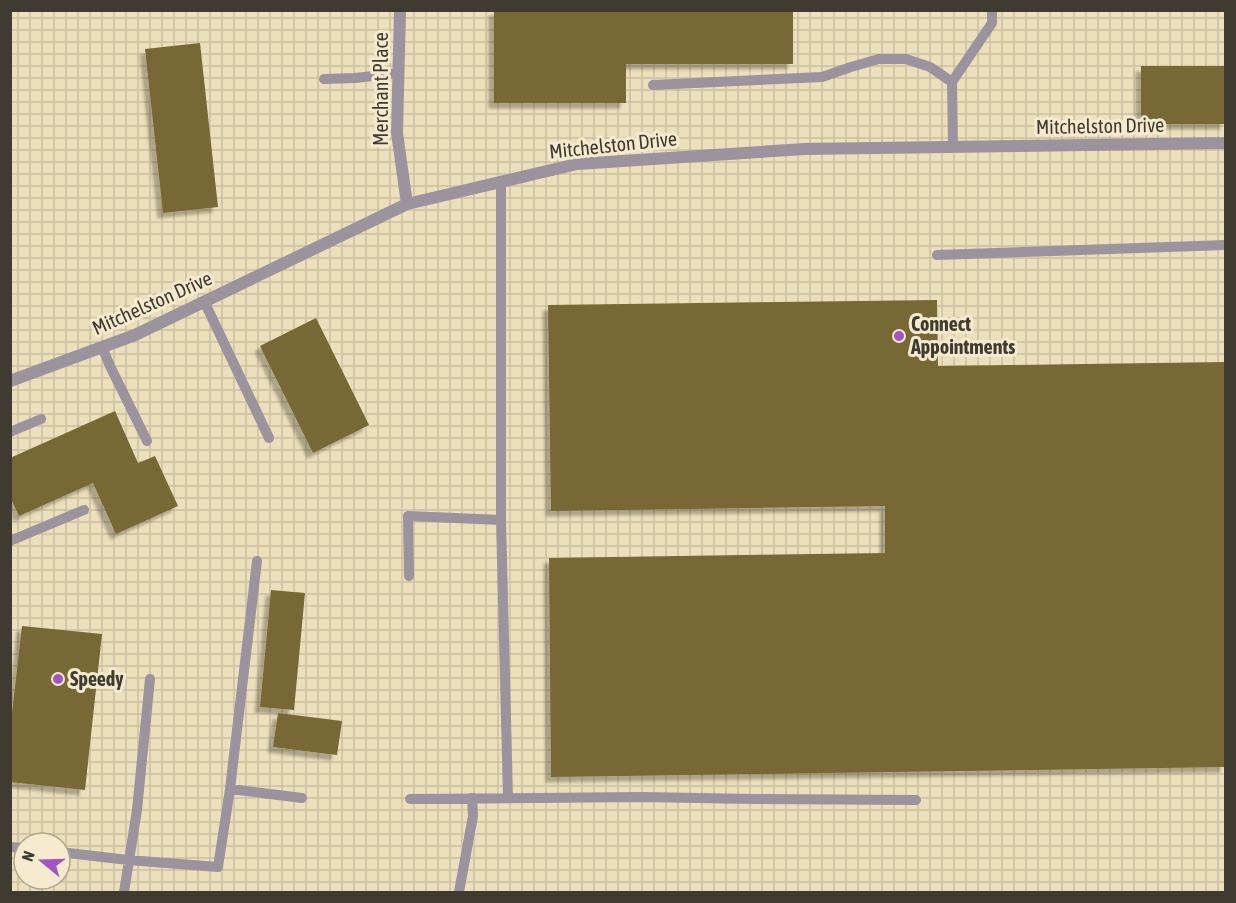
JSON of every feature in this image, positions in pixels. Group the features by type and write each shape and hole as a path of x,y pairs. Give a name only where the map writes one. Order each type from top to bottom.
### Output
{"street":[{"name":"Merchant Place","path":"400,10 397,133 407,204"},
{"name":"Mitchelston Drive","path":"10,381 135,335 407,204 577,164 804,149 1226,143"}],"lane":[{"path":"953,147 952,82 992,23 992,10"},
{"path":"653,85 822,77 879,59 906,59 930,67 952,82"},
{"path":"324,79 399,73"},
{"path":"501,182 501,520 508,798"},
{"path":"937,255 1226,245"},
{"path":"204,301 269,438"},
{"path":"102,347 147,441"},
{"path":"10,432 41,419"},
{"path":"10,541 84,510"},
{"path":"408,576 408,516 501,520"},
{"path":"72,853 218,867 230,789 256,561"},
{"path":"124,892 137,810 150,679"},
{"path":"230,789 302,798"},
{"path":"410,800 642,797 916,800"},
{"path":"459,892 473,816 472,798"}],"shaded area":[{"path":"10,11 1225,11 1225,892 11,892"}],"building":[{"path":"494,10 793,10 793,64 626,64 626,103 494,103"},
{"path":"200,43 218,207 163,213 145,49"},
{"path":"1141,66 1226,66 1226,124 1141,124"},
{"path":"937,300 938,366 1226,362 1226,767 551,777 549,558 885,553 885,506 551,511 548,305"},
{"path":"316,318 369,425 313,453 260,346"},
{"path":"115,411 138,463 155,456 178,506 116,534 93,483 19,516 10,497 10,458"},
{"path":"271,590 305,593 294,710 260,707"},
{"path":"22,626 102,634 85,790 10,782 10,730"},
{"path":"278,713 342,721 337,755 273,747"}],"place":[{"name":"Connect Appointments","path":"899,336"},
{"name":"Speedy","path":"58,679"}]}
